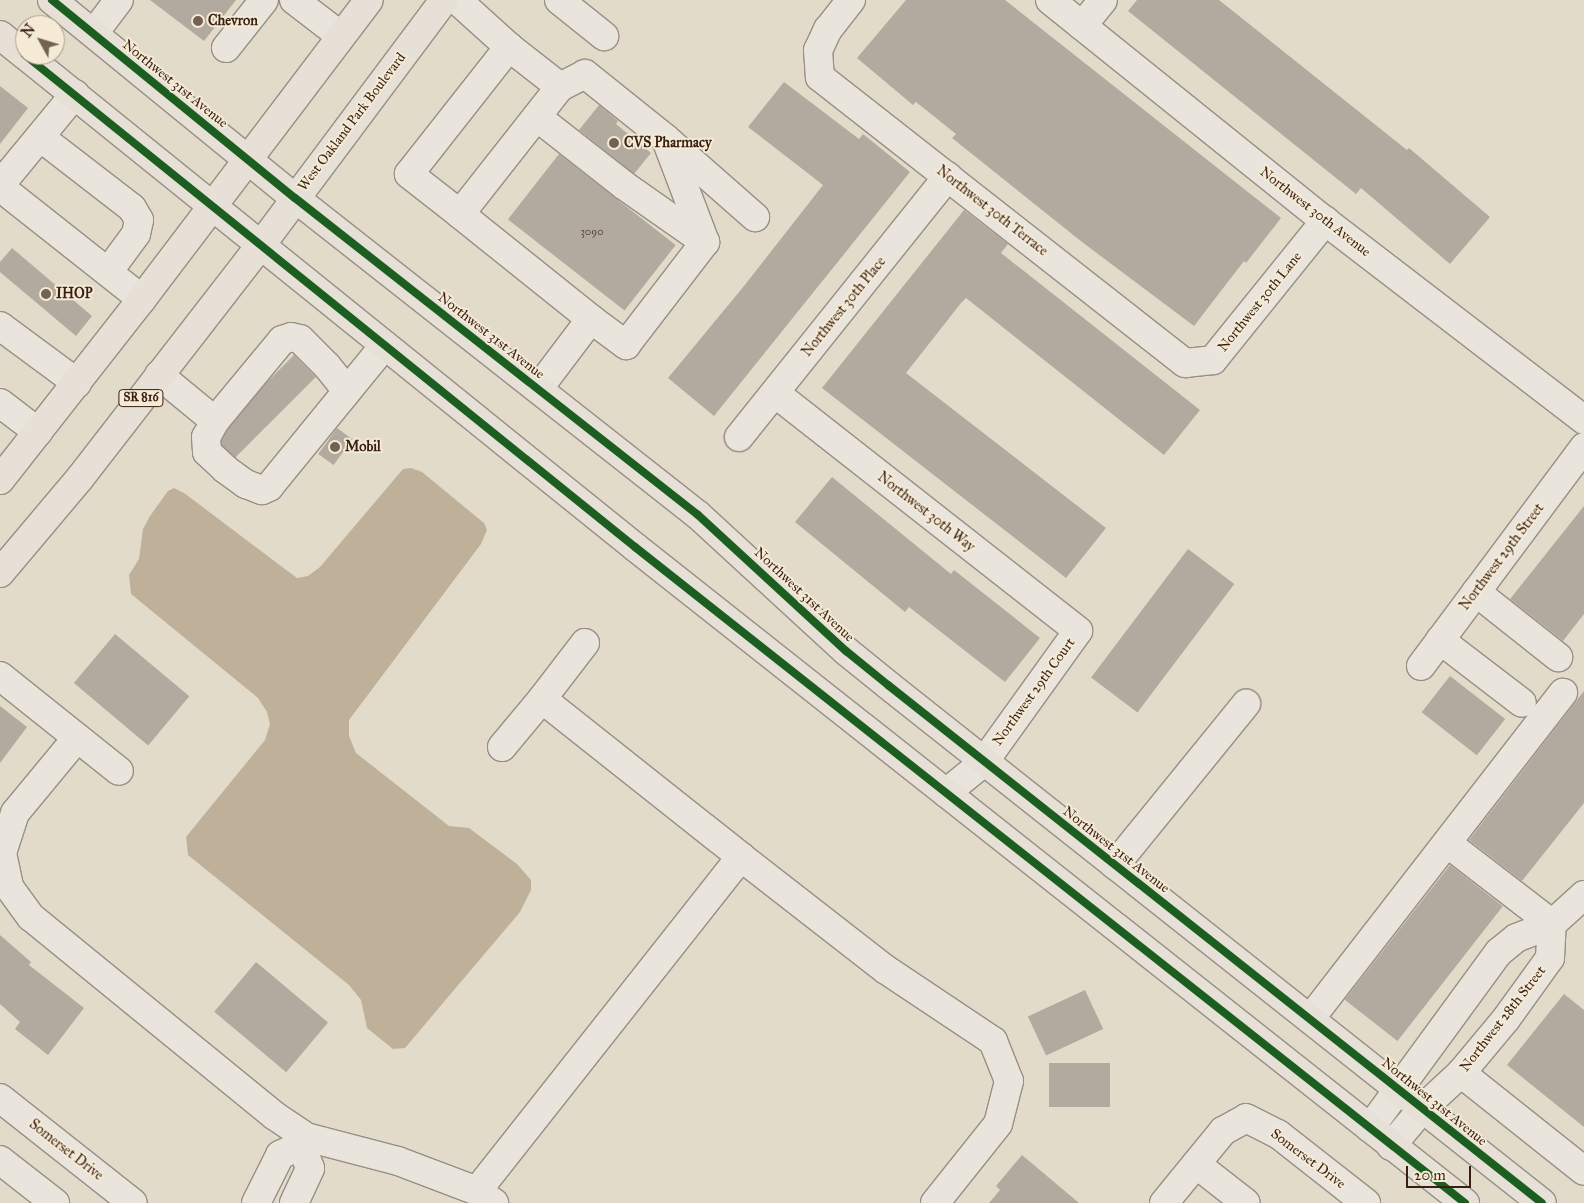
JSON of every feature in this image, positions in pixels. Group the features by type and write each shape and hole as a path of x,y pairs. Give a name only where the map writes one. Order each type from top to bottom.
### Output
{"main road":[{"name":"Northwest 31st Avenue","path":"52,0 295,198 698,515 846,651 1542,1203"},
{"path":"0,480 142,299 369,0"},
{"name":"West Oakland Park Boulevard","path":"0,573 80,478 261,245 444,0"},
{"path":"0,35 15,47"},
{"path":"38,65 635,547 1465,1203"}],"street":[{"path":"94,33 119,0"},
{"path":"226,48 264,0"},
{"path":"294,0 341,36"},
{"path":"457,0 509,47 560,87"},
{"path":"559,0 604,36"},
{"name":"Northwest 30th Terrace","path":"851,0 828,29 818,50 820,77 1185,362"},
{"name":"Northwest 30th Avenue","path":"1050,0 1326,221 1584,420"},
{"path":"1082,26 1103,0"},
{"path":"509,47 410,174 626,345 705,242"},
{"path":"460,214 560,87 585,74 665,138 755,217"},
{"path":"75,94 0,186 142,299"},
{"path":"537,117 626,186 705,242"},
{"path":"40,137 132,208 139,220 136,234 108,272"},
{"path":"665,138 705,242"},
{"name":"Northwest 30th Place","path":"739,437 948,176"},
{"name":"Northwest 30th Lane","path":"1185,362 1213,360 1326,221"},
{"path":"538,389 591,319"},
{"path":"0,326 77,383"},
{"path":"347,391 327,366 300,339 291,336 282,340 215,420 206,437 207,452 225,469 246,484 262,490 268,487 386,345"},
{"path":"159,375 215,420"},
{"name":"Northwest 30th Way","path":"775,392 1078,632"},
{"path":"0,403 38,432"},
{"name":"Northwest 29th Street","path":"1421,666 1584,447"},
{"path":"1476,592 1558,657"},
{"name":"Northwest 29th Court","path":"946,793 984,762 1078,632"},
{"path":"1440,640 1522,703"},
{"path":"502,747 585,644"},
{"path":"0,676 119,771"},
{"path":"1310,1018 1563,693"},
{"path":"542,699 741,858 885,969 993,1041 1009,1081 998,1124 936,1203"},
{"path":"1115,865 1246,704"},
{"path":"77,738 15,813 2,853 9,887 31,917 303,1141 398,1161 485,1197 741,858"},
{"path":"1447,843 1573,911"},
{"path":"1370,1128 1400,1090 1499,952 1516,938 1573,911"},
{"name":"Northwest 28th Street","path":"1391,1146 1422,1109 1461,1073 1484,1048 1550,958 1573,911"},
{"path":"1461,1073 1584,1171"},
{"name":"Somerset Drive","path":"0,1098 133,1203"},
{"name":"Somerset Drive","path":"1164,1203 1223,1131 1246,1118 1278,1134 1366,1203"},
{"path":"303,1141 310,1168 295,1202 260,1194 280,1155 303,1141"},
{"path":"0,1160 55,1203"},
{"path":"1196,1164 1246,1203"}],"shaded area":[{"path":"411,468 422,472 484,523 487,530 481,544 349,720 349,736 356,753 449,826 469,828 517,864 531,880 531,890 520,912 405,1048 393,1049 367,1028 361,1000 349,985 188,855 186,837 265,740 270,724 267,712 258,698 131,594 129,575 139,559 143,529 168,491 174,488 184,493 297,578 308,576 320,567 403,469"}],"building":[{"name":"Chevron","path":"150,0 236,0 204,41"},
{"path":"906,0 1005,0 1281,218 1246,263 1244,261 1194,326 1082,242 952,138 956,134 916,102 913,105 857,58"},
{"path":"1137,0 1219,0 1407,150 1409,148 1490,217 1450,264 1361,188 1356,194 1128,11"},
{"path":"784,82 859,139 863,134 910,172 714,416 668,378 744,286 823,185 748,127"},
{"path":"0,86 28,108 0,144"},
{"name":"CVS Pharmacy","path":"599,105 618,121 616,124 651,153 634,174 579,130"},
{"path":"559,154 676,245 625,311 508,219"},
{"path":"964,210 1008,244 1001,253 1200,410 1164,455 966,298 961,303 906,373 1106,528 1066,578 822,388"},
{"name":"IHOP","path":"12,248 92,316 76,336 0,272 0,262"},
{"path":"294,355 316,377 235,458 213,436"},
{"name":"Mobil","path":"337,428 352,439 334,465 318,454"},
{"path":"832,477 951,574 954,570 1040,638 1005,682 909,607 905,612 795,522"},
{"path":"1584,506 1584,614 1563,641 1510,599"},
{"path":"1188,549 1234,584 1137,712 1091,678"},
{"path":"115,634 189,696 148,745 74,683"},
{"path":"1450,676 1505,719 1477,755 1422,712"},
{"path":"1584,691 1584,803 1522,881 1469,840"},
{"path":"0,706 27,727 0,763"},
{"path":"1450,865 1503,906 1398,1041 1345,1000"},
{"path":"0,935 31,962 29,965 84,1008 48,1055 15,1029 20,1022 0,1004"},
{"path":"256,962 328,1022 286,1072 214,1012"},
{"path":"1085,990 1103,1029 1046,1056 1028,1017"},
{"path":"1564,994 1584,1010 1584,1127 1507,1065"},
{"path":"1049,1063 1110,1063 1110,1107 1049,1107"},
{"path":"1022,1155 1079,1203 989,1203 1000,1190 996,1186"}],"cycle path":[{"path":"52,0 295,198 698,515 846,651 888,685 1542,1203"},
{"path":"37,65 635,547 1465,1203"}],"place":[{"name":"Chevron","path":"198,21"},
{"name":"CVS Pharmacy","path":"614,143"},
{"name":"IHOP","path":"46,294"},
{"name":"Mobil","path":"335,447"}]}
